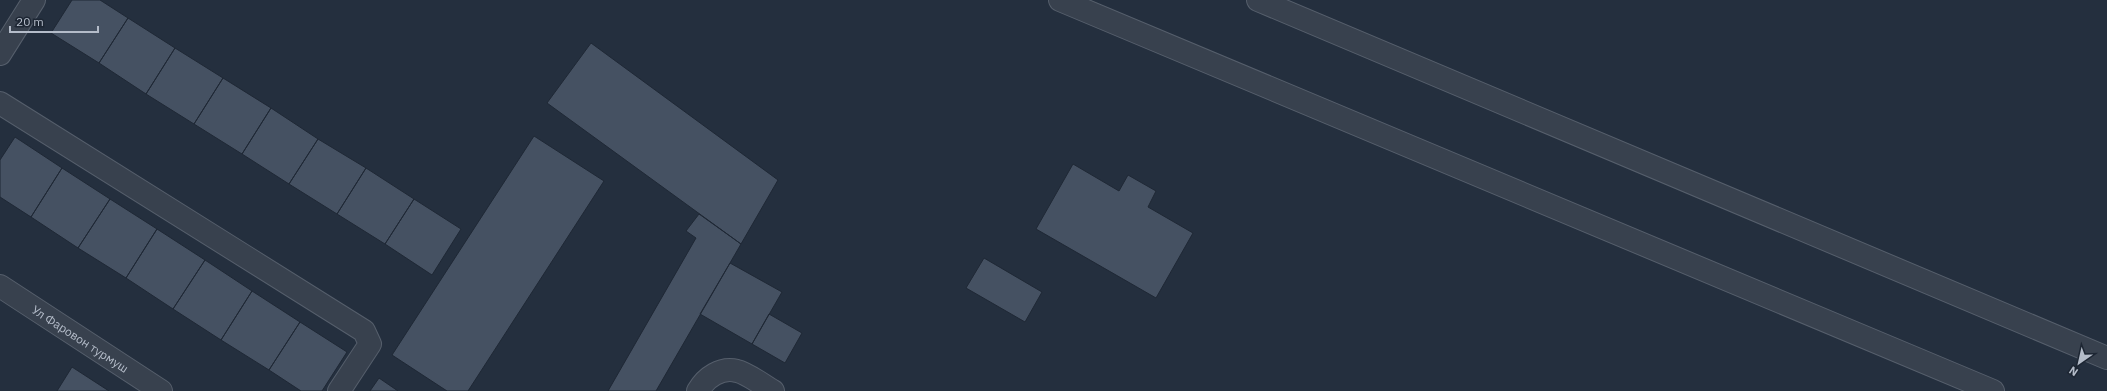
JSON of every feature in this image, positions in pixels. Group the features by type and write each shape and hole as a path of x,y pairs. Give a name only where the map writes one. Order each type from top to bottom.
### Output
{"street":[{"path":"0,54 34,0"},
{"path":"1060,0 1993,391"},
{"path":"1258,0 2107,358"},
{"path":"0,103 364,331 370,344 339,391"},
{"name":"Ул Фаровон турмуш","path":"0,286 160,391"},
{"path":"698,391 703,382 718,372 738,371 773,391"}],"building":[{"path":"72,0 100,0 128,18 99,63 51,33"},
{"path":"128,18 175,48 146,94 99,63"},
{"path":"591,43 778,180 741,244 547,103"},
{"path":"175,48 223,78 194,124 146,94"},
{"path":"223,78 271,108 242,154 194,124"},
{"path":"271,108 318,139 289,184 242,154"},
{"path":"534,136 604,181 468,391 447,391 392,355"},
{"path":"15,137 62,168 31,217 0,197 0,160"},
{"path":"318,139 366,168 337,214 289,184"},
{"path":"1073,164 1119,191 1128,175 1156,191 1148,207 1193,233 1156,298 1036,229"},
{"path":"62,168 110,199 78,248 31,217"},
{"path":"366,168 414,199 385,244 337,214"},
{"path":"110,199 157,229 126,278 78,248"},
{"path":"414,199 461,229 432,275 385,244"},
{"path":"699,214 741,244 656,391 608,391 696,238 686,231"},
{"path":"157,229 205,260 173,309 126,278"},
{"path":"984,258 1042,292 1025,322 966,288"},
{"path":"205,260 252,291 221,340 173,309"},
{"path":"730,263 782,292 752,344 700,314"},
{"path":"252,291 300,322 269,370 221,340"},
{"path":"769,314 802,333 785,363 752,344"},
{"path":"300,322 347,352 322,391 301,391 269,370"},
{"path":"72,367 109,391 57,391"},
{"path":"379,378 398,391 370,391"}]}
